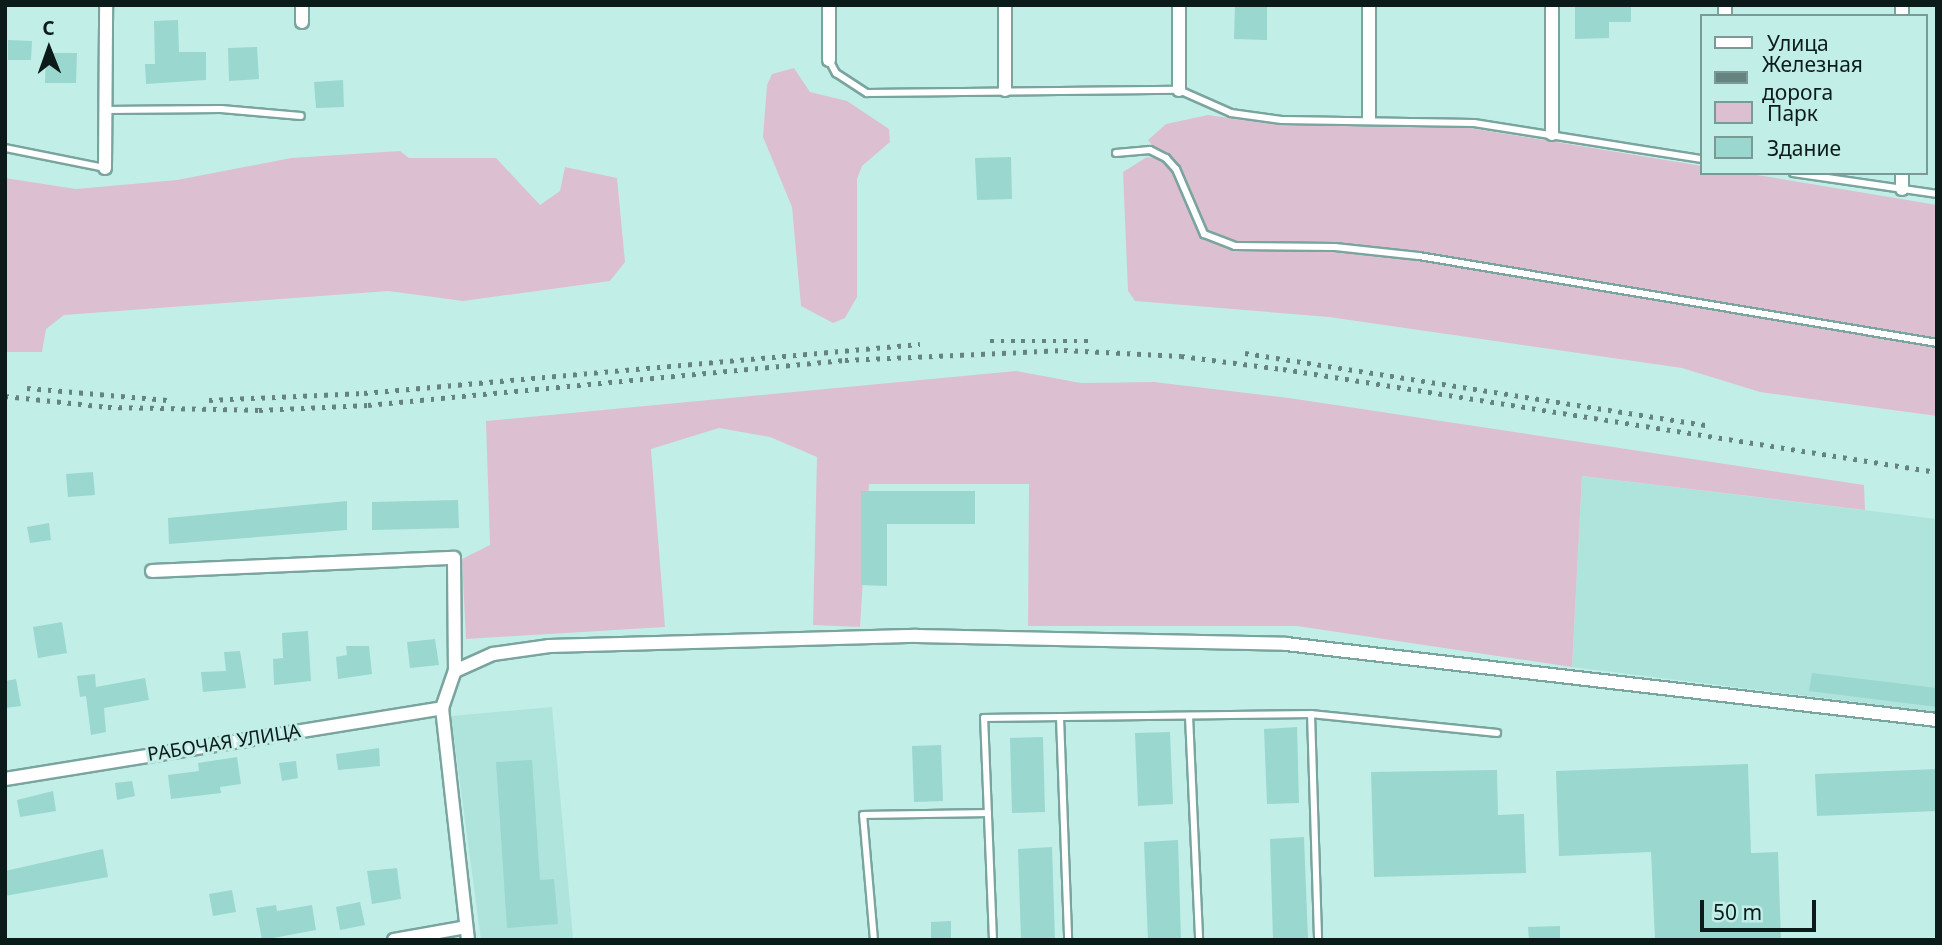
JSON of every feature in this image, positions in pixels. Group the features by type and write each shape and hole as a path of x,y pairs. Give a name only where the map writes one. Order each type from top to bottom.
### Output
{"street":[{"path":"105,168 106,5"},
{"path":"302,5 302,22"},
{"path":"829,5 829,60"},
{"path":"1004,5 1005,90"},
{"path":"1179,5 1179,90"},
{"path":"1369,5 1369,118"},
{"path":"1552,5 1552,134"},
{"path":"1902,175 1902,189"},
{"path":"152,571 454,558 455,671 442,708 467,934 394,940"},
{"path":"455,671 493,654 549,646 917,636 1286,644 1937,720"},
{"name":"РАБОЧАЯ УЛИЦА","path":"5,779 442,708"}],"lane":[{"path":"829,60 836,73 867,93 1179,90 1231,113 1282,120 1369,118 1474,123 1700,159"},
{"path":"105,110 221,109 301,116"},
{"path":"5,148 105,168"},
{"path":"1115,153 1150,150 1166,158 1176,169 1204,234 1235,246 1335,247 1419,256 1937,343"},
{"path":"1807,175 1937,194"},
{"path":"1311,714 1318,940"},
{"path":"993,940 984,718 1311,714 1497,733"},
{"path":"1189,716 1199,940"},
{"path":"1060,717 1068,940"},
{"path":"874,940 863,815 988,813"}],"shaded area":[{"path":"1582,476 1937,519 1937,712 1572,667"},
{"path":"552,707 573,938 481,940 451,716"}],"green space":[{"path":"794,68 810,92 847,101 889,129 890,142 862,166 857,179 857,297 845,318 833,323 801,306 792,207 763,137 767,85 772,74"},
{"path":"1208,115 1282,125 1470,128 1700,166 1700,175 1757,175 1937,205 1937,416 1760,392 1682,368 1329,317 1135,301 1128,291 1123,172 1147,157 1164,160 1148,140 1166,124"},
{"path":"400,151 409,158 496,158 540,205 560,191 565,167 617,178 625,262 610,281 463,301 388,291 64,315 46,329 42,352 5,352 5,178 76,189 177,180 291,158"},
{"path":"1016,371 1081,383 1154,382 1289,398 1864,485 1865,510 1582,476 1572,667 1297,626 1028,626 1029,484 869,484 860,627 813,625 817,457 770,437 719,428 651,449 665,627 466,639 462,559 490,545 486,421"}],"building":[{"path":"1235,5 1267,5 1267,40 1234,39"},
{"path":"1575,5 1631,5 1631,22 1609,22 1609,38 1575,39"},
{"path":"178,20 179,52 206,52 206,80 146,84 145,64 155,64 154,21"},
{"path":"8,40 32,41 31,60 8,60"},
{"path":"257,47 259,79 229,81 228,48"},
{"path":"46,53 77,53 76,83 45,83"},
{"path":"343,80 344,107 316,108 314,82"},
{"path":"1011,157 1012,199 977,200 975,158"},
{"path":"93,472 95,495 68,497 66,474"},
{"path":"861,491 975,491 975,524 887,524 887,586 861,585"},
{"path":"458,500 459,528 372,530 372,502"},
{"path":"347,501 347,530 169,544 168,518"},
{"path":"49,523 51,540 30,543 27,527"},
{"path":"62,622 67,653 38,658 33,627"},
{"path":"308,631 311,681 274,685 273,659 283,658 282,633"},
{"path":"435,639 439,665 410,668 407,642"},
{"path":"346,646 369,646 372,674 338,679 336,657 347,655"},
{"path":"240,651 246,688 203,692 201,672 226,671 224,652"},
{"path":"1812,673 1937,688 1937,707 1809,691"},
{"path":"95,674 96,687 145,678 149,700 104,708 106,732 91,735 86,696 80,697 77,676"},
{"path":"16,679 21,706 5,708 5,681"},
{"path":"1297,727 1299,803 1267,804 1264,729"},
{"path":"1170,732 1173,804 1138,806 1135,733"},
{"path":"1043,737 1045,812 1012,813 1010,738"},
{"path":"941,745 943,801 914,802 912,746"},
{"path":"379,748 380,766 338,770 336,754"},
{"path":"237,757 241,784 220,787 221,793 171,799 168,775 199,771 198,763"},
{"path":"532,760 540,880 554,879 558,924 507,928 496,762"},
{"path":"296,761 298,778 282,781 279,763"},
{"path":"1748,764 1751,853 1778,852 1781,940 1655,940 1651,852 1559,856 1556,771"},
{"path":"1937,769 1937,811 1817,816 1815,774"},
{"path":"1497,770 1498,815 1524,814 1526,873 1374,877 1371,772"},
{"path":"132,781 135,796 117,800 115,783"},
{"path":"53,791 56,811 20,817 17,800"},
{"path":"1304,837 1308,940 1273,940 1270,839"},
{"path":"1178,840 1181,940 1148,940 1144,842"},
{"path":"1052,847 1055,940 1021,940 1018,849"},
{"path":"103,849 108,877 5,896 5,871"},
{"path":"397,868 401,899 372,904 367,871"},
{"path":"232,890 236,912 213,916 209,894"},
{"path":"360,902 365,925 340,930 336,907"},
{"path":"276,905 277,911 312,905 316,930 262,940 256,908"},
{"path":"951,921 951,940 931,940 931,922"},
{"path":"1560,926 1560,940 1529,940 1528,927"}],"railway":[{"path":"990,341 1092,341"},
{"path":"209,400 364,393 920,344"},
{"path":"5,396 108,407 259,410 368,405 845,360 1064,350 1181,356 1283,369 1937,472"},
{"path":"1245,353 1705,425"},
{"path":"27,388 167,400"}]}
